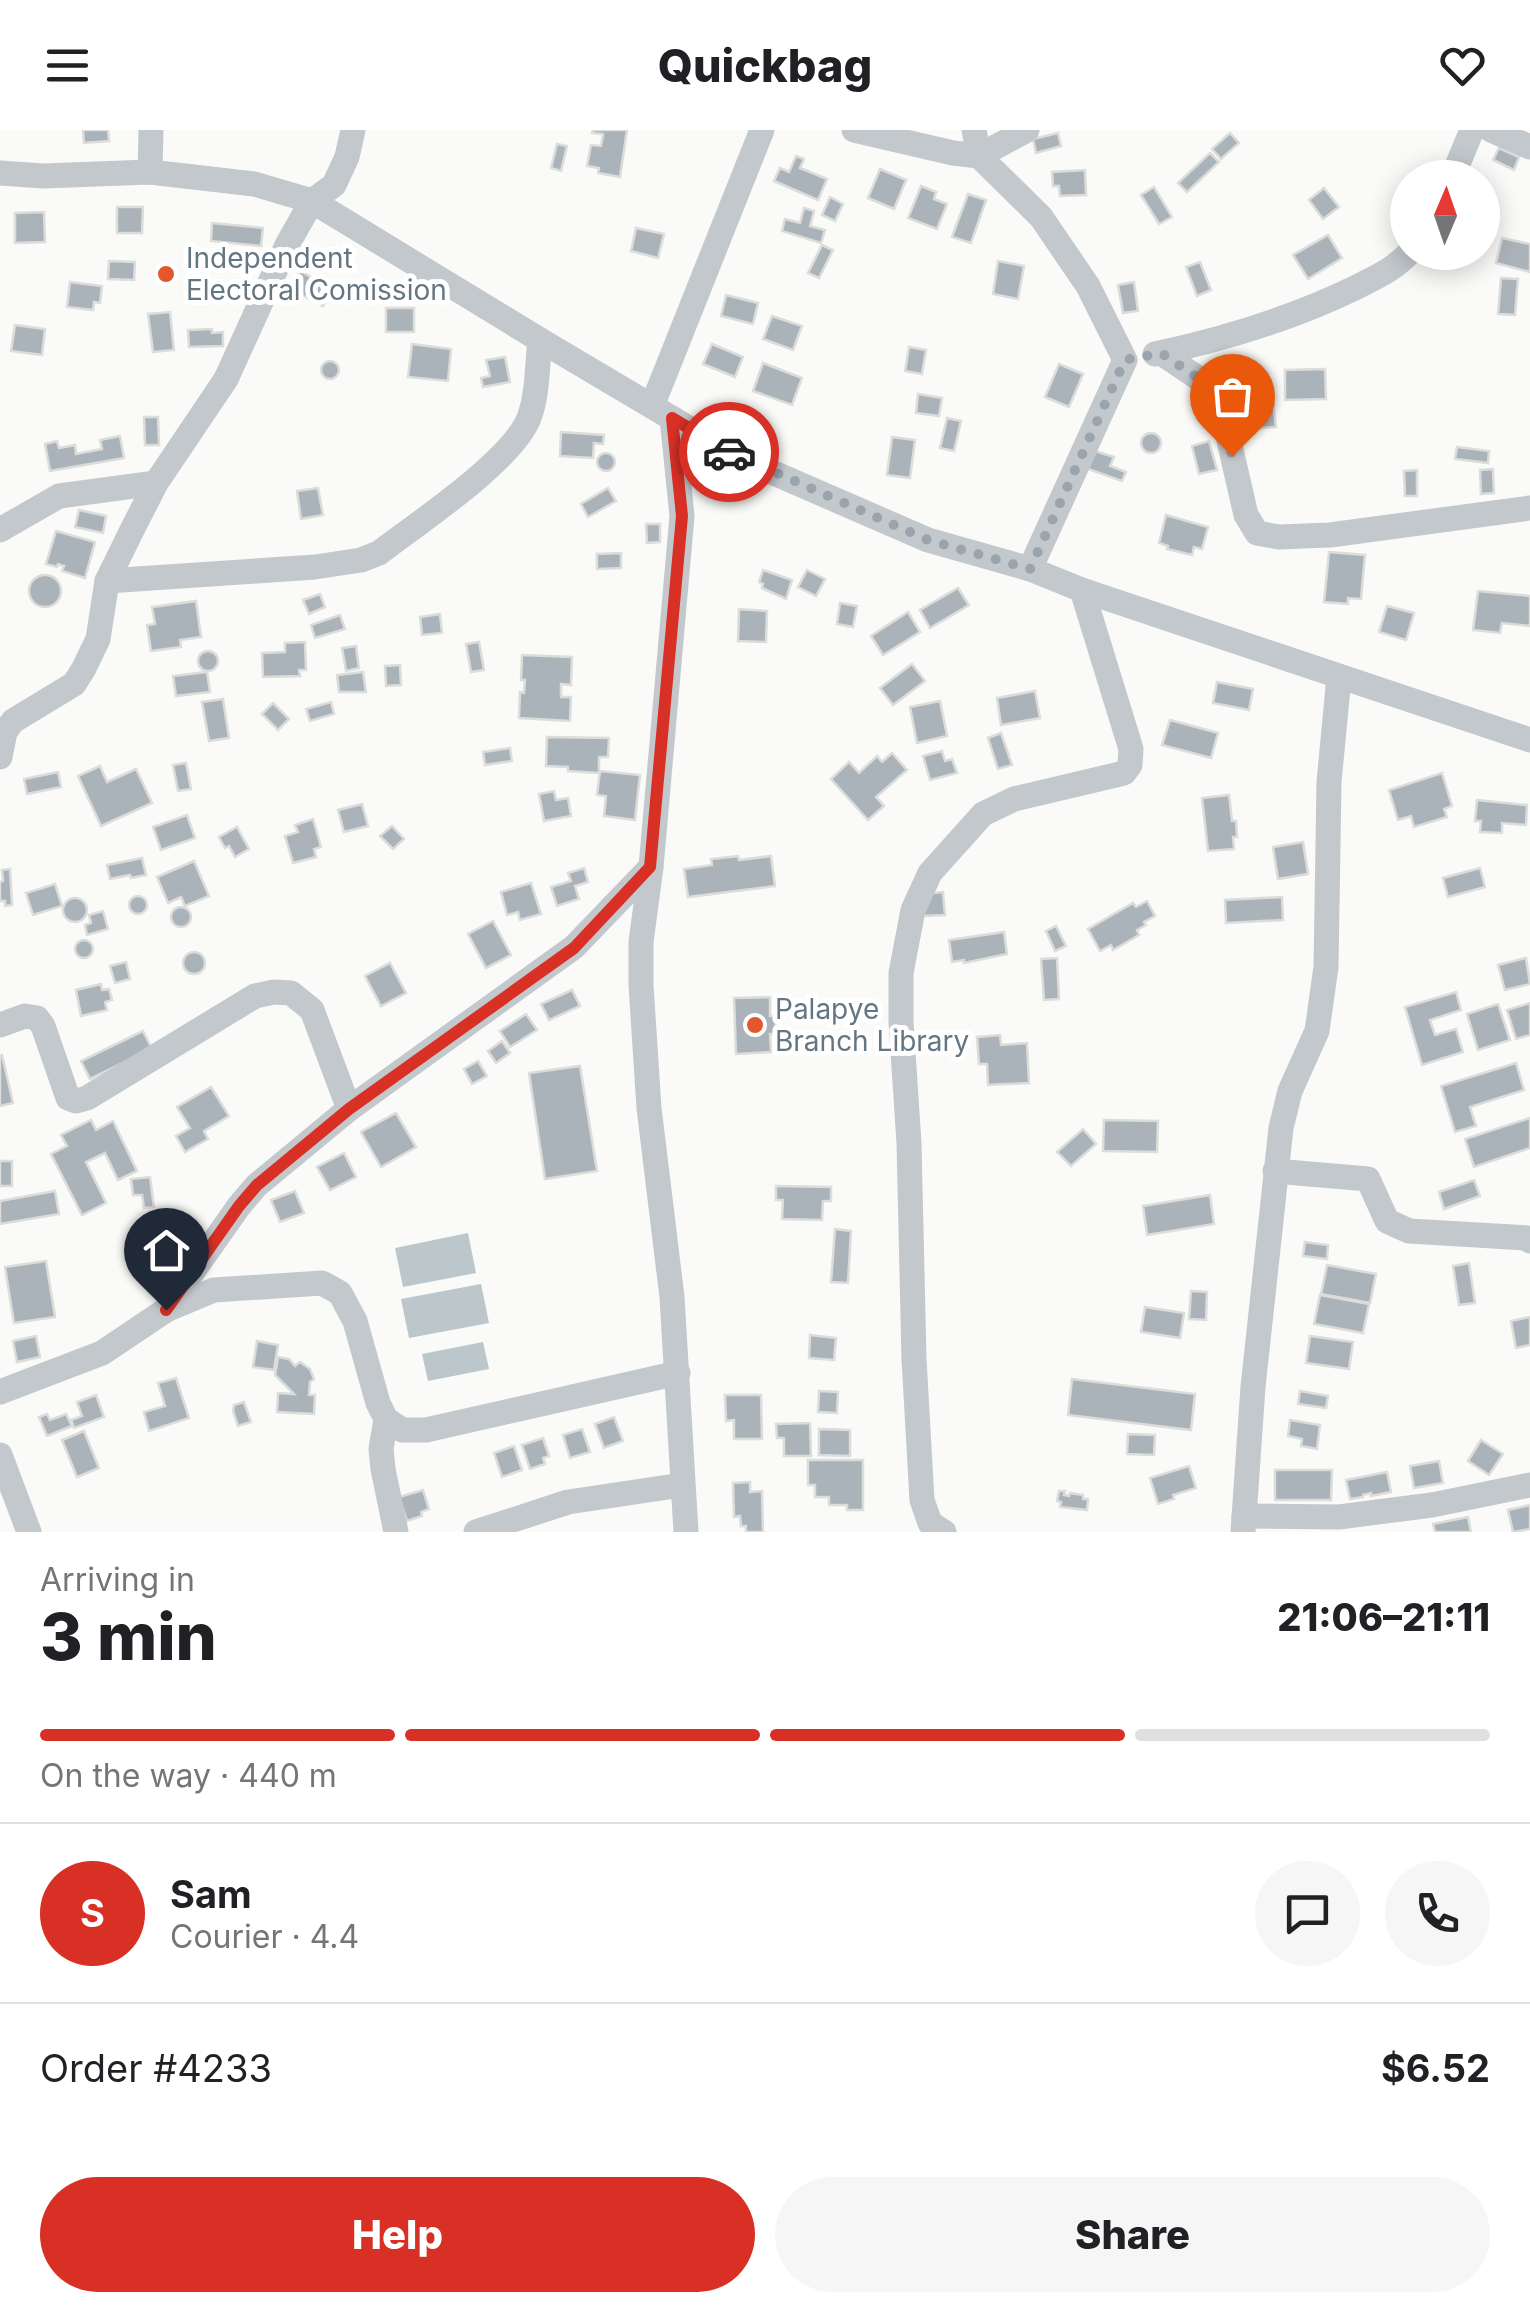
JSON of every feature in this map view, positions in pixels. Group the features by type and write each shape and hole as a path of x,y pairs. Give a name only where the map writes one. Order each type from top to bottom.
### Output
{"street":[{"path":"150,172 151,130"},
{"path":"0,757 5,732 13,721 74,684 84,668 98,639 107,581 156,483 226,380 287,245 312,201 334,185 348,157 353,130"},
{"path":"686,1532 672,1297 649,1108 641,985 641,942 682,516 662,412 762,130"},
{"path":"854,130 979,156 1027,130"},
{"path":"974,130 979,156 1041,217 1088,286 1125,360"},
{"path":"1460,160 1472,130"},
{"path":"1490,130 1530,147"},
{"path":"0,173 43,176 150,172 254,184 312,201 739,458 928,540 1030,569 1082,590 1530,740"},
{"path":"1125,360 1278,322 1390,269"},
{"path":"107,581 315,567 379,553 488,469 517,438 533,403 540,340"},
{"path":"1161,353 1219,396 1246,515 1257,533 1279,537 1330,535 1530,508"},
{"path":"1030,569 1125,360"},
{"path":"0,530 59,496 156,483"},
{"path":"944,1532 930,1523 922,1500 901,973 913,910 930,873 983,814 1014,798 1124,773 1130,766 1132,750 1082,590"},
{"path":"1339,677 1329,782 1326,967 1316,1031 1290,1091 1280,1128 1252,1387 1244,1524 1340,1518 1530,1485"},
{"path":"166,1310 257,1185 349,1109 574,948 650,867"},
{"path":"0,1024 25,1016 37,1018 44,1026 68,1098 76,1101 255,996 291,994 312,1010 349,1109"},
{"path":"1275,1171 1368,1180 1387,1221 1409,1230 1530,1241"},
{"path":"0,1392 102,1353 166,1310 214,1290 322,1283 340,1292 355,1321 378,1403 386,1419 402,1430 426,1430 678,1373"},
{"path":"386,1419 381,1449 396,1532"},
{"path":"0,1455 28,1532"},
{"path":"476,1532 568,1502 682,1485"}],"shaded area":[{"path":"468,1233 476,1273 403,1287 395,1248"},
{"path":"481,1284 489,1323 409,1338 401,1299"},
{"path":"483,1342 489,1369 428,1381 422,1354"}],"building":[{"path":"83,130 108,130 109,141 84,143"},
{"path":"627,130 620,177 598,173 599,168 587,166 591,145 601,146 603,134 592,133"},
{"path":"1058,133 1061,146 1036,153 1033,139"},
{"path":"1230,133 1239,143 1221,159 1212,149"},
{"path":"557,144 567,146 561,171 551,168"},
{"path":"1499,148 1519,157 1514,170 1500,160 1493,160"},
{"path":"1210,153 1219,162 1187,192 1178,183"},
{"path":"796,156 804,159 800,168 827,179 818,200 774,181 780,168 789,172"},
{"path":"880,169 906,180 894,209 868,198"},
{"path":"1085,170 1086,195 1060,196 1059,186 1053,186 1052,172"},
{"path":"921,186 936,192 934,199 947,204 937,229 908,218"},
{"path":"1154,187 1172,217 1159,224 1141,195"},
{"path":"1324,188 1339,207 1323,219 1309,200"},
{"path":"968,194 986,200 971,243 952,237"},
{"path":"830,197 843,204 835,221 822,215"},
{"path":"117,207 143,207 142,233 117,233"},
{"path":"804,208 814,211 810,226 825,230 821,243 782,231 785,219 800,223"},
{"path":"44,212 45,242 15,243 15,213"},
{"path":"212,223 263,228 261,246 211,241"},
{"path":"636,228 664,234 658,258 631,251"},
{"path":"1328,235 1342,258 1308,279 1293,255"},
{"path":"1502,238 1530,244 1530,272 1500,264"},
{"path":"822,245 833,250 819,278 808,273"},
{"path":"109,261 135,262 134,280 108,279"},
{"path":"998,261 1024,266 1018,299 993,294"},
{"path":"1200,262 1211,290 1197,296 1186,267"},
{"path":"300,271 332,289 323,306 290,289"},
{"path":"1501,278 1518,279 1515,315 1498,314"},
{"path":"70,282 102,286 100,303 94,302 93,310 67,307"},
{"path":"1134,282 1138,311 1123,313 1118,285"},
{"path":"726,295 758,303 753,324 721,316"},
{"path":"386,308 414,308 414,332 386,332"},
{"path":"170,312 174,350 153,352 148,314"},
{"path":"772,316 802,326 793,350 763,339"},
{"path":"15,325 45,329 42,355 11,351"},
{"path":"212,329 212,333 223,332 223,346 189,347 188,330"},
{"path":"412,344 451,349 448,381 408,377"},
{"path":"712,344 743,357 735,377 703,364"},
{"path":"909,347 926,350 922,374 905,371"},
{"path":"505,357 510,382 483,387 481,378 490,376 486,360"},
{"path":"330,361 339,370 330,379 321,370"},
{"path":"763,363 802,378 792,405 753,391"},
{"path":"1059,364 1083,374 1069,407 1045,397"},
{"path":"1325,369 1326,399 1285,400 1285,370"},
{"path":"1268,376 1271,389 1243,394 1240,382"},
{"path":"918,394 942,398 939,416 916,413"},
{"path":"1273,401 1276,427 1249,429 1248,422 1235,423 1234,404"},
{"path":"144,417 158,417 159,445 145,445"},
{"path":"947,418 961,421 954,451 940,448"},
{"path":"561,432 604,435 603,444 594,443 593,458 560,456"},
{"path":"1151,433 1161,443 1151,453 1141,443"},
{"path":"120,436 124,458 50,471 45,444 57,441 59,448 75,445 76,454 102,449 100,440"},
{"path":"892,437 915,440 910,478 887,475"},
{"path":"1209,441 1217,470 1199,474 1192,446"},
{"path":"1457,447 1489,451 1488,463 1455,459"},
{"path":"1095,451 1114,457 1110,466 1126,472 1122,481 1088,469"},
{"path":"606,453 615,462 606,471 597,462"},
{"path":"1493,469 1494,493 1481,494 1480,470"},
{"path":"1417,470 1417,496 1405,496 1404,471"},
{"path":"318,488 323,515 301,519 297,491"},
{"path":"608,488 616,501 588,517 581,504"},
{"path":"79,510 106,516 103,533 75,527"},
{"path":"1166,515 1208,527 1202,549 1194,547 1192,555 1159,543"},
{"path":"646,524 660,524 660,542 647,543"},
{"path":"56,531 95,542 85,578 62,571 64,566 46,564"},
{"path":"1329,552 1365,555 1361,599 1348,598 1348,604 1324,602"},
{"path":"621,553 621,568 597,569 597,554"},
{"path":"763,570 792,580 786,599 762,588 759,582"},
{"path":"807,570 825,579 816,596 798,587"},
{"path":"45,575 56,580 61,591 56,602 45,607 34,602 29,591 34,580"},
{"path":"958,588 969,605 930,628 920,610"},
{"path":"1478,591 1530,596 1530,626 1502,623 1500,633 1473,630"},
{"path":"320,594 325,607 309,614 303,600"},
{"path":"196,601 201,637 180,640 181,647 151,651 147,625 155,624 152,607"},
{"path":"840,603 857,606 853,627 837,624"},
{"path":"1387,606 1414,613 1406,640 1379,632"},
{"path":"739,609 767,611 766,642 738,641"},
{"path":"908,612 920,632 883,655 871,636"},
{"path":"440,614 442,633 422,635 420,617"},
{"path":"340,615 345,629 315,638 311,625"},
{"path":"305,642 306,670 299,670 300,676 263,677 262,653 285,652 285,643"},
{"path":"479,642 484,670 471,672 466,644"},
{"path":"356,646 359,668 346,671 342,648"},
{"path":"208,651 218,661 208,671 198,661"},
{"path":"522,655 572,657 571,685 561,684 561,697 571,697 570,721 519,718 520,692 524,693 525,680 521,680"},
{"path":"912,664 925,681 893,705 880,688"},
{"path":"400,665 401,685 386,686 385,666"},
{"path":"207,672 210,692 176,696 173,676"},
{"path":"363,672 366,692 339,692 337,675"},
{"path":"1217,682 1253,689 1249,710 1213,703"},
{"path":"1035,691 1040,718 1001,725 997,698"},
{"path":"223,699 229,738 209,741 202,702"},
{"path":"940,701 947,736 917,743 910,707"},
{"path":"331,702 334,714 310,721 306,709"},
{"path":"273,703 289,719 278,730 262,714"},
{"path":"1170,720 1218,733 1211,758 1162,745"},
{"path":"1001,733 1012,765 998,769 988,738"},
{"path":"547,737 609,738 608,757 599,757 599,773 546,766"},
{"path":"510,748 512,761 485,765 483,752"},
{"path":"942,751 945,761 952,759 957,773 930,780 923,756"},
{"path":"892,753 907,770 876,797 884,806 868,820 831,779 849,762 859,773 877,756 882,762"},
{"path":"186,763 191,789 178,791 173,765"},
{"path":"100,766 107,782 136,769 152,803 101,826 78,776"},
{"path":"600,771 640,775 635,820 604,816 606,796 597,795"},
{"path":"58,772 61,787 27,794 24,779"},
{"path":"1442,773 1452,806 1444,809 1447,817 1414,827 1411,816 1398,820 1389,790"},
{"path":"554,791 556,800 568,798 571,816 544,821 539,794"},
{"path":"1229,795 1232,821 1236,821 1234,849 1208,851 1202,798"},
{"path":"1477,800 1527,805 1526,825 1502,823 1502,833 1480,832 1481,821 1475,821"},
{"path":"362,804 368,826 344,832 338,810"},
{"path":"187,815 195,838 161,850 153,827"},
{"path":"313,819 321,847 314,849 316,857 293,863 285,836 298,832 295,825"},
{"path":"392,826 404,839 393,849 380,836"},
{"path":"237,827 249,849 235,857 219,837"},
{"path":"1303,842 1308,874 1278,879 1273,847"},
{"path":"738,856 739,860 771,856 775,886 688,897 684,869 712,865 711,859"},
{"path":"142,858 146,875 110,879 107,865"},
{"path":"194,861 209,896 185,906 181,897 168,903 157,877"},
{"path":"584,868 588,882 575,886 579,899 557,906 551,887 571,881 568,873"},
{"path":"1480,868 1485,887 1448,897 1443,878"},
{"path":"10,869 12,905 5,906 5,901 0,901 0,882 2,870"},
{"path":"531,883 541,914 520,920 518,912 507,915 501,892"},
{"path":"55,884 62,906 33,915 26,893"},
{"path":"943,892 945,915 924,916 923,894"},
{"path":"138,896 147,905 138,914 129,905"},
{"path":"1282,897 1283,920 1226,923 1225,900"},
{"path":"75,898 87,910 75,922 63,910"},
{"path":"1147,901 1155,916 1137,930 1139,935 1113,950 1111,945 1100,951 1088,929 1133,903 1136,907"},
{"path":"181,907 191,917 181,927 171,917"},
{"path":"103,911 108,929 87,935 89,915"},
{"path":"493,921 511,955 486,968 468,934"},
{"path":"1056,926 1066,946 1055,951 1046,931"},
{"path":"1004,932 1007,954 952,962 949,940"},
{"path":"84,940 93,949 84,958 75,949"},
{"path":"194,952 202,955 202,971 194,974 186,971 183,963 186,955"},
{"path":"1057,958 1059,999 1044,1000 1041,959"},
{"path":"1526,958 1530,984 1505,990 1498,965"},
{"path":"126,962 130,979 115,983 110,966"},
{"path":"390,963 406,993 381,1006 365,976"},
{"path":"101,984 102,990 109,989 112,1000 105,1002 107,1010 81,1016 76,990"},
{"path":"572,990 580,1006 549,1020 541,1004"},
{"path":"1456,992 1461,1010 1430,1020 1435,1035 1456,1029 1463,1052 1422,1065 1405,1007"},
{"name":"Palapye Branch Library","path":"770,997 770,1016 775,1016 776,1034 770,1034 771,1052 736,1054 734,998"},
{"path":"1530,1003 1530,1035 1516,1039 1507,1010"},
{"path":"1498,1004 1510,1040 1478,1050 1467,1014"},
{"path":"526,1014 537,1030 510,1047 500,1031"},
{"path":"143,1031 152,1049 90,1079 81,1061"},
{"path":"1000,1035 1001,1045 1027,1043 1029,1083 988,1085 987,1064 979,1064 977,1037"},
{"path":"502,1041 510,1053 496,1063 488,1051"},
{"path":"0,1056 13,1103 0,1106"},
{"path":"478,1061 487,1076 472,1084 464,1069"},
{"path":"1516,1063 1524,1090 1470,1107 1476,1126 1455,1132 1441,1086"},
{"path":"580,1066 597,1171 545,1179 529,1073"},
{"path":"211,1087 229,1116 204,1131 208,1139 185,1152 176,1136 190,1128 177,1107"},
{"path":"396,1113 416,1147 381,1167 361,1132"},
{"path":"1530,1118 1530,1148 1474,1167 1465,1139"},
{"path":"91,1120 96,1130 113,1121 137,1171 118,1180 105,1153 86,1162 106,1203 82,1215 51,1154 67,1146 61,1135"},
{"path":"1104,1120 1158,1121 1157,1152 1103,1151"},
{"path":"1083,1129 1096,1144 1071,1166 1057,1152"},
{"path":"344,1153 356,1177 330,1190 317,1167"},
{"path":"0,1161 12,1161 12,1186 0,1186"},
{"path":"150,1177 154,1207 144,1208 142,1195 133,1195 131,1179"},
{"path":"1474,1180 1480,1196 1444,1209 1439,1192"},
{"path":"776,1186 831,1187 831,1201 823,1201 822,1220 782,1219 783,1200 776,1200"},
{"path":"55,1191 59,1214 0,1224 0,1201"},
{"path":"295,1191 304,1213 280,1222 271,1200"},
{"path":"1210,1195 1214,1224 1147,1235 1143,1206"},
{"path":"835,1229 851,1231 848,1283 831,1282"},
{"path":"1305,1242 1328,1245 1327,1259 1303,1256"},
{"path":"46,1261 55,1317 14,1323 5,1267"},
{"path":"1469,1263 1475,1303 1459,1305 1453,1266"},
{"path":"1327,1265 1376,1274 1370,1303 1321,1294"},
{"path":"1191,1291 1207,1292 1206,1320 1189,1319"},
{"path":"1320,1295 1369,1304 1363,1333 1314,1324"},
{"path":"1145,1307 1184,1313 1180,1338 1141,1332"},
{"path":"1530,1317 1530,1345 1516,1348 1511,1321"},
{"path":"810,1335 836,1338 834,1360 809,1358"},
{"path":"36,1336 40,1357 17,1362 13,1341"},
{"path":"1310,1336 1353,1342 1349,1369 1306,1363"},
{"path":"257,1341 278,1345 274,1370 253,1367"},
{"path":"278,1357 289,1359 295,1366 300,1362 310,1369 314,1379 309,1395 315,1395 314,1414 277,1412 278,1393 294,1394 275,1375"},
{"path":"176,1378 189,1418 149,1431 144,1412 165,1406 158,1383"},
{"path":"1072,1379 1195,1394 1191,1430 1068,1415"},
{"path":"819,1391 838,1392 837,1413 818,1412"},
{"path":"1300,1391 1328,1396 1326,1408 1298,1404"},
{"path":"96,1395 104,1417 74,1428 71,1420 82,1416 77,1402"},
{"path":"725,1395 761,1395 762,1439 734,1439 734,1420 726,1421"},
{"path":"244,1402 251,1422 238,1426 234,1405"},
{"path":"47,1414 50,1420 66,1414 72,1426 47,1436 39,1417"},
{"path":"614,1417 623,1441 604,1448 595,1424"},
{"path":"1290,1420 1320,1425 1317,1449 1301,1446 1302,1439 1288,1436"},
{"path":"810,1423 811,1456 784,1456 784,1438 777,1438 776,1424"},
{"path":"582,1429 590,1452 570,1458 563,1435"},
{"path":"819,1429 850,1430 850,1456 819,1455"},
{"path":"84,1431 99,1468 77,1477 62,1440"},
{"path":"1128,1434 1155,1435 1154,1455 1127,1454"},
{"path":"543,1438 549,1456 543,1458 545,1464 530,1469 522,1445"},
{"path":"1481,1440 1503,1454 1489,1475 1468,1461"},
{"path":"514,1446 522,1470 502,1477 494,1453"},
{"path":"808,1460 863,1460 863,1510 847,1510 847,1505 829,1505 829,1497 815,1497 815,1485 808,1485"},
{"path":"1439,1461 1443,1483 1414,1488 1410,1466"},
{"path":"1189,1466 1196,1488 1158,1504 1150,1478"},
{"path":"1275,1470 1332,1470 1331,1500 1275,1500"},
{"path":"1387,1472 1391,1492 1350,1499 1346,1480"},
{"path":"750,1482 750,1492 762,1491 763,1532 746,1532 740,1516 734,1517 733,1483"},
{"path":"423,1490 429,1509 407,1521 399,1497"},
{"path":"1059,1491 1069,1496 1083,1495 1083,1499 1088,1499 1087,1510 1060,1507"},
{"path":"1530,1505 1530,1529 1513,1532 1508,1510"},
{"path":"1468,1517 1471,1532 1435,1532 1433,1524"}],"way so far":[{"path":"729,452 928,540 1030,569 1125,360 1161,353 1219,396 1232,456"}],"place":[{"name":"Independent Electoral Comission","path":"166,274"},
{"name":"Palapye Branch Library","path":"755,1025"}],"route":[{"path":"166,1310 257,1185 349,1109 574,948 650,867 682,516 672,418 729,452"}]}
